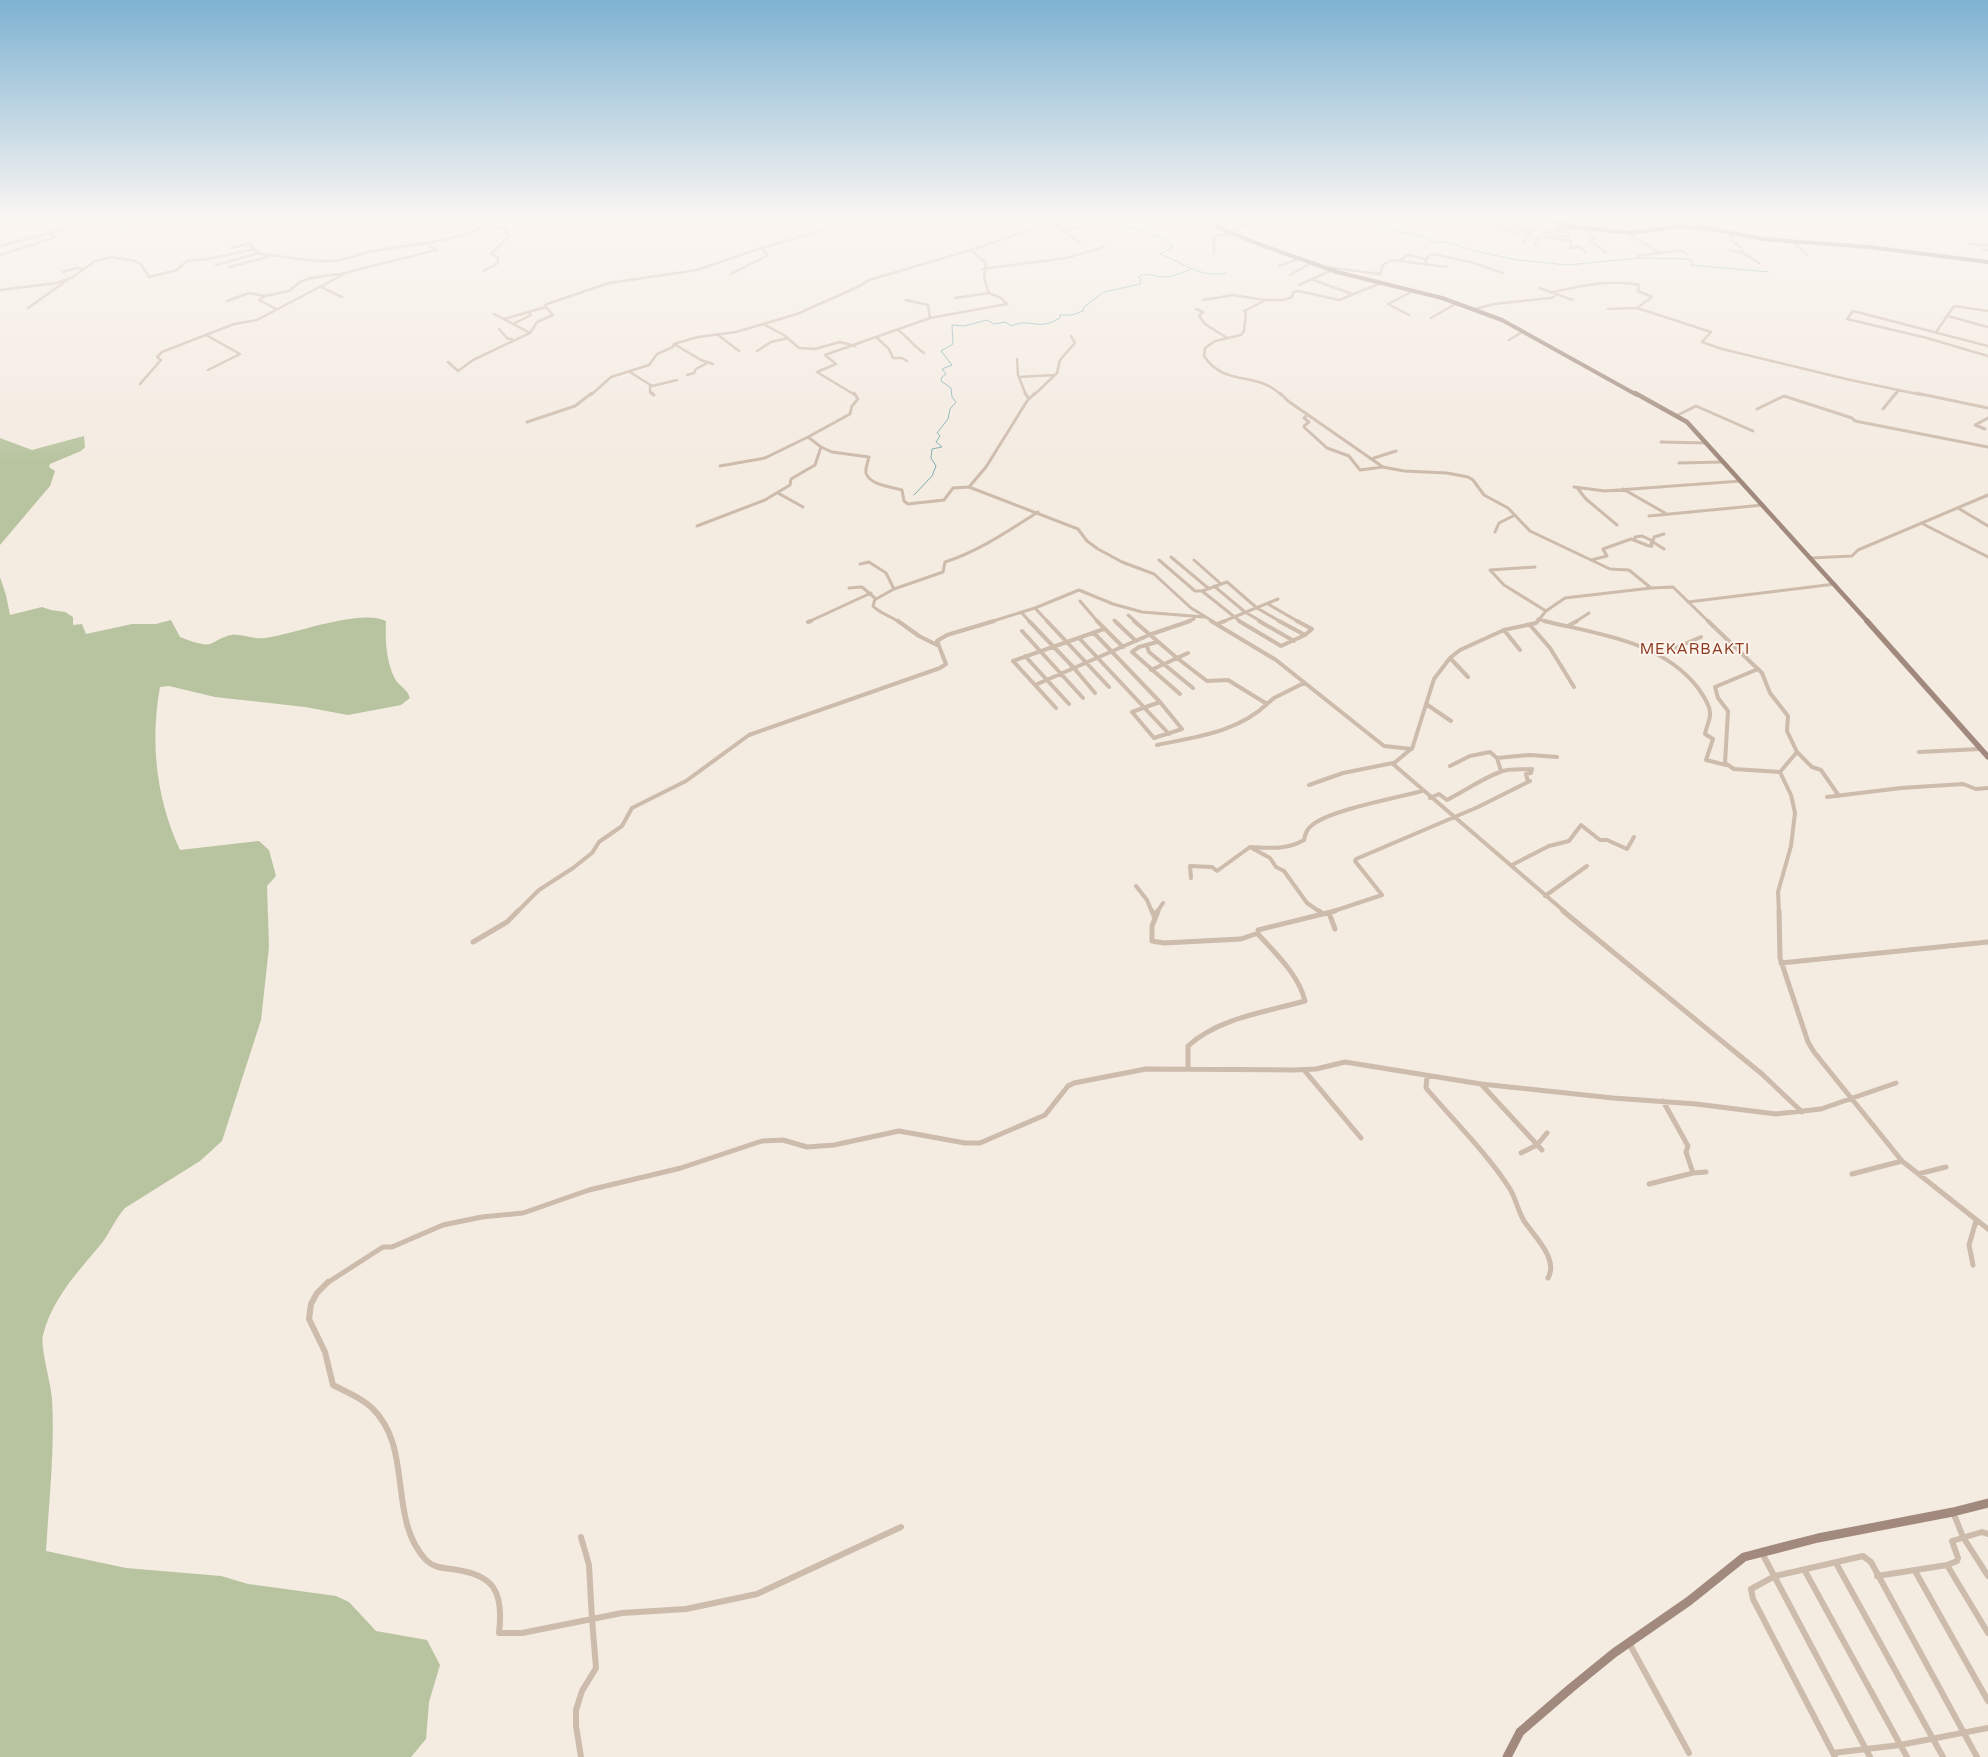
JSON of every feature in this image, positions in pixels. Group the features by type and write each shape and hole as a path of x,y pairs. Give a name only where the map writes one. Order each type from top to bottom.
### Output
{"main road":[{"path":"1439,298 1502,320 1524,331 1570,359 1691,425 1812,558 1988,757"},
{"path":"1507,1757 1520,1732 1571,1688 1629,1643 1689,1601 1744,1557 1761,1551 1818,1538 1953,1512 1988,1503"}],"street":[{"path":"28,308 42,298"},
{"path":"227,300 233,298"},
{"path":"263,298 259,301 276,309"},
{"path":"140,384 161,360 157,357 159,354 234,324 257,320 299,298"},
{"path":"504,319 546,307 545,305 547,304 565,298"},
{"path":"527,422 575,406 611,377 649,365 657,354 673,347 674,344 698,336 718,335 801,313 832,298"},
{"path":"720,466 766,458 850,414 852,406 857,400 855,394 817,372 836,364 825,355 930,318 1007,304 1001,298"},
{"path":"1204,300 1216,298"},
{"path":"1253,298 1266,300 1290,298"},
{"path":"1400,298 1388,304 1409,315"},
{"path":"1475,310 1494,304 1551,298"},
{"path":"1568,298 1573,300"},
{"path":"1637,308 1651,298"},
{"path":"906,300 928,305 930,318"},
{"path":"1266,300 1244,311 1246,313 1244,331 1241,335 1216,341 1205,348 1204,356 1211,366 1226,375 1258,382 1274,388 1306,413 1383,466 1397,471 1431,472 1468,477 1473,480 1484,495 1508,508 1530,530 1610,569 1629,570 1651,588"},
{"path":"1432,318 1457,303"},
{"path":"1936,332 1954,306 1988,311"},
{"path":"448,362 458,371 473,360 530,333 537,322 552,314 546,307"},
{"path":"1608,309 1637,308 1711,332 1702,342 1722,349 1899,390 1988,408"},
{"path":"1196,309 1203,312 1199,316 1205,324 1227,338"},
{"path":"1982,354 1987,346 1945,334 1853,311 1847,319 1941,341 1988,356"},
{"path":"513,324 531,315 528,312"},
{"path":"494,314 530,333"},
{"path":"1860,322 1866,314"},
{"path":"1948,316 1988,327"},
{"path":"1873,324 1879,318"},
{"path":"1888,328 1892,321"},
{"path":"763,324 788,338 794,346 811,349 840,342 854,346"},
{"path":"1900,331 1905,324"},
{"path":"1914,334 1918,328"},
{"path":"498,329 508,339 518,338"},
{"path":"898,330 908,338 913,346 924,353"},
{"path":"1509,340 1524,331"},
{"path":"1928,338 1932,331"},
{"path":"1941,341 1945,334"},
{"path":"206,335 240,354 208,370"},
{"path":"718,335 739,351"},
{"path":"969,487 986,467 1029,399 1056,375 1060,359 1075,343 1071,336"},
{"path":"757,351 771,342 788,338"},
{"path":"877,338 889,349 893,358 902,358 907,362"},
{"path":"1954,345 1959,338"},
{"path":"1968,350 1972,342"},
{"path":"674,344 707,363 713,364"},
{"path":"1017,360 1019,377 1029,399"},
{"path":"687,376 707,363"},
{"path":"628,372 650,386 677,380"},
{"path":"1019,377 1056,375"},
{"path":"650,386 650,392 654,395"},
{"path":"1883,408 1899,390"},
{"path":"1758,409 1784,396 1853,418 1852,420 1855,421 1988,447"},
{"path":"1676,416 1696,406 1753,431"},
{"path":"1306,413 1307,415 1304,418 1309,422 1304,428 1328,448 1348,456 1360,470 1370,470 1383,466"},
{"path":"1985,429 1975,426 1988,418"},
{"path":"808,437 832,452 869,457 866,472 868,477 875,482 902,490 904,501 908,504 941,501 948,497 953,488 969,487 1078,529 1092,546 1110,556 1154,574 1191,608 1262,650 1384,746 1412,749"},
{"path":"1661,442 1706,442"},
{"path":"696,526 762,502 778,493 792,484 790,481 792,479 815,465 822,446"},
{"path":"1371,459 1396,451"},
{"path":"1679,463 1724,462"},
{"path":"1617,525 1576,488 1605,491 1741,480"},
{"path":"1623,489 1635,498 1654,505 1665,513"},
{"path":"778,493 803,507"},
{"path":"1812,558 1850,557 1858,550 1988,495"},
{"path":"1649,516 1763,505"},
{"path":"1958,508 1988,526"},
{"path":"473,942 507,922 539,890 592,853 599,842 622,826 632,808 686,781 752,733 805,717 940,668 946,664 937,646 919,636 890,615 875,609 873,606 875,599 894,589 943,572 945,570 945,562 964,556 998,538 1038,512"},
{"path":"1495,532 1496,525 1502,520 1515,515"},
{"path":"1921,523 1988,557"},
{"path":"1635,539 1647,546 1652,546 1650,543 1664,534"},
{"path":"1591,560 1607,556 1603,549 1635,539 1634,537 1642,536 1653,540 1664,549"},
{"path":"1171,556 1208,588"},
{"path":"1159,560 1195,591 1202,591 1227,582 1257,608 1305,634"},
{"path":"1194,560 1220,583"},
{"path":"860,564 870,562 883,571 894,589"},
{"path":"1535,567 1490,570 1504,585 1546,611"},
{"path":"1688,602 1835,584"},
{"path":"1214,586 1245,612 1294,641"},
{"path":"1309,785 1343,773 1393,763 1412,749 1434,679 1450,658 1474,642 1504,630 1536,623 1546,611 1568,597 1672,586 1758,669 1767,682 1770,693 1788,716 1787,731 1797,752 1813,768 1821,770 1839,796"},
{"path":"850,588 862,587 871,593 875,599"},
{"path":"937,646 937,641 946,634 1035,608 1079,590 1112,604 1142,612 1205,617"},
{"path":"1202,591 1233,617 1280,645 1294,641 1312,628 1268,604"},
{"path":"808,622 871,593"},
{"path":"1217,624 1278,599"},
{"path":"1080,601 1104,629 1123,647"},
{"path":"1035,608 1109,687"},
{"path":"1021,612 1095,693"},
{"path":"1568,626 1589,613"},
{"path":"1128,614 1157,642 1207,681 1228,680 1267,704"},
{"path":"1035,685 1149,635 1189,620 1205,617"},
{"path":"1538,619 1624,639 1676,666 1692,678 1710,714 1705,734 1713,740 1706,760 1734,768 1780,772"},
{"path":"1114,620 1136,642"},
{"path":"1530,625 1550,648 1574,688"},
{"path":"1056,708 1013,661 1104,629"},
{"path":"1504,630 1520,650"},
{"path":"1022,632 1083,698"},
{"path":"1094,633 1160,702 1182,729 1155,738 1151,737 1132,712 1160,702"},
{"path":"1658,656 1701,637"},
{"path":"1079,638 1100,658 1168,734"},
{"path":"1157,642 1138,647 1132,652 1180,694"},
{"path":"1147,646 1149,652 1193,688"},
{"path":"1151,670 1188,653"},
{"path":"1025,656 1069,704"},
{"path":"1450,658 1468,677"},
{"path":"1726,765 1724,761 1728,711 1718,698 1715,687 1758,669"},
{"path":"1156,745 1239,723 1253,716 1267,704 1304,683"},
{"path":"1426,704 1451,721"},
{"path":"1919,752 1980,748"},
{"path":"1450,766 1470,756 1490,752 1497,758 1501,771"},
{"path":"1780,772 1797,752"},
{"path":"1497,758 1530,754 1556,757"},
{"path":"1393,763 1422,791 1512,865 1545,896 1755,1067 1802,1112"},
{"path":"1163,902 1155,918 1151,938 1152,941 1160,943 1241,939 1258,933 1261,930 1326,913 1382,894 1355,861 1356,859 1454,817 1529,781 1526,774 1531,773 1532,769 1501,771 1482,782 1472,784 1447,800 1439,794 1430,798"},
{"path":"1780,772 1791,795 1795,813 1791,846 1778,892 1781,963 1808,1042 1814,1052 1854,1099 1881,1138 1902,1160 1988,1229"},
{"path":"1827,797 1901,788 1963,784 1976,789 1988,788"},
{"path":"1191,878 1190,866 1212,867 1217,871 1250,847 1280,848 1294,846 1304,840 1306,832 1311,826 1327,816 1422,791"},
{"path":"1512,865 1564,840 1569,841 1581,825 1600,840 1607,840 1627,849 1634,837"},
{"path":"1250,847 1270,858 1276,868 1284,871 1307,903 1326,913 1335,929"},
{"path":"1545,896 1587,866"},
{"path":"1136,886 1147,900 1155,918"},
{"path":"1188,1068 1188,1046 1200,1035 1224,1024 1305,1001 1306,998 1287,968 1258,933"},
{"path":"1781,963 1988,942"},
{"path":"901,1527 757,1594 686,1609 622,1613 522,1633 499,1633 503,1609 502,1600 490,1582 477,1574 433,1565 425,1560 410,1532 403,1508 391,1440 387,1428 377,1412 368,1404 356,1395 333,1384 327,1354 311,1326 309,1316 311,1306 327,1282 383,1247 392,1247 430,1229 472,1219 523,1213 589,1190 681,1168 762,1141 783,1140 808,1147 834,1145 900,1131 965,1143 980,1143 1045,1115 1064,1090 1074,1083 1146,1068 1304,1070 1345,1062 1481,1084 1613,1098 1663,1101 1776,1114 1821,1109 1896,1083"},
{"path":"1304,1070 1361,1138"},
{"path":"1427,1076 1426,1088 1496,1170 1510,1190 1523,1219 1544,1247 1551,1266 1551,1273 1548,1278"},
{"path":"1481,1084 1542,1150"},
{"path":"1663,1101 1688,1146 1686,1152 1693,1173"},
{"path":"1521,1153 1537,1145 1547,1133"},
{"path":"1852,1174 1902,1160"},
{"path":"1918,1174 1946,1167"},
{"path":"1649,1184 1693,1173 1706,1172"},
{"path":"1973,1265 1969,1245 1976,1221"},
{"path":"1953,1512 1963,1537 1988,1576"},
{"path":"1877,1576 1947,1565 1957,1561 1958,1558 1952,1541 1982,1532 1988,1534"},
{"path":"581,1537 589,1565 596,1668 594,1675 581,1691 574,1708 581,1757"},
{"path":"1761,1551 1870,1757"},
{"path":"1977,1757 1963,1732 1877,1576 1871,1562 1863,1556 1775,1576 1751,1589 1751,1594 1834,1755 1900,1745 1963,1732 1988,1728"},
{"path":"1836,1563 1943,1757"},
{"path":"1947,1565 1988,1633"},
{"path":"1806,1570 1907,1757"},
{"path":"1914,1571 1988,1701"},
{"path":"1629,1643 1688,1753"}],"green space":[{"path":"84,436 85,447 81,451 50,464 49,467 55,471 50,486 0,545 0,438 32,450"},
{"path":"0,577 10,615 42,607 65,612 73,617 73,625 82,624 86,634 132,624 156,624 171,620 180,637 203,644 210,644 231,635 265,638 344,620 375,618 386,621 389,664 396,680 410,698 401,705 348,715 305,707 215,697 169,686 160,687 156,729 157,770 165,811 180,850 259,841 269,850 276,876 267,886 269,947 261,1020 222,1141 200,1161 125,1208 102,1243 67,1286 47,1321 42,1341 52,1399 53,1437 46,1551 126,1568 221,1576 248,1584 336,1596 349,1602 376,1631 427,1640 440,1665 429,1702 426,1739 411,1757 0,1757"}],"waterway":[{"path":"914,495 932,476 936,466 931,458 932,449 942,447 936,442 940,436 937,433 948,419 950,409 956,402 952,397 951,388 941,381 942,377 946,374 942,369 952,365 941,351 953,344 952,325 964,326 987,320 994,324 1005,322 1012,326 1023,323 1045,324 1060,318 1060,315 1072,315 1083,311 1084,307 1096,298"}],"district":[{"name":"MEKARBAKTI","path":"1695,649"}]}
